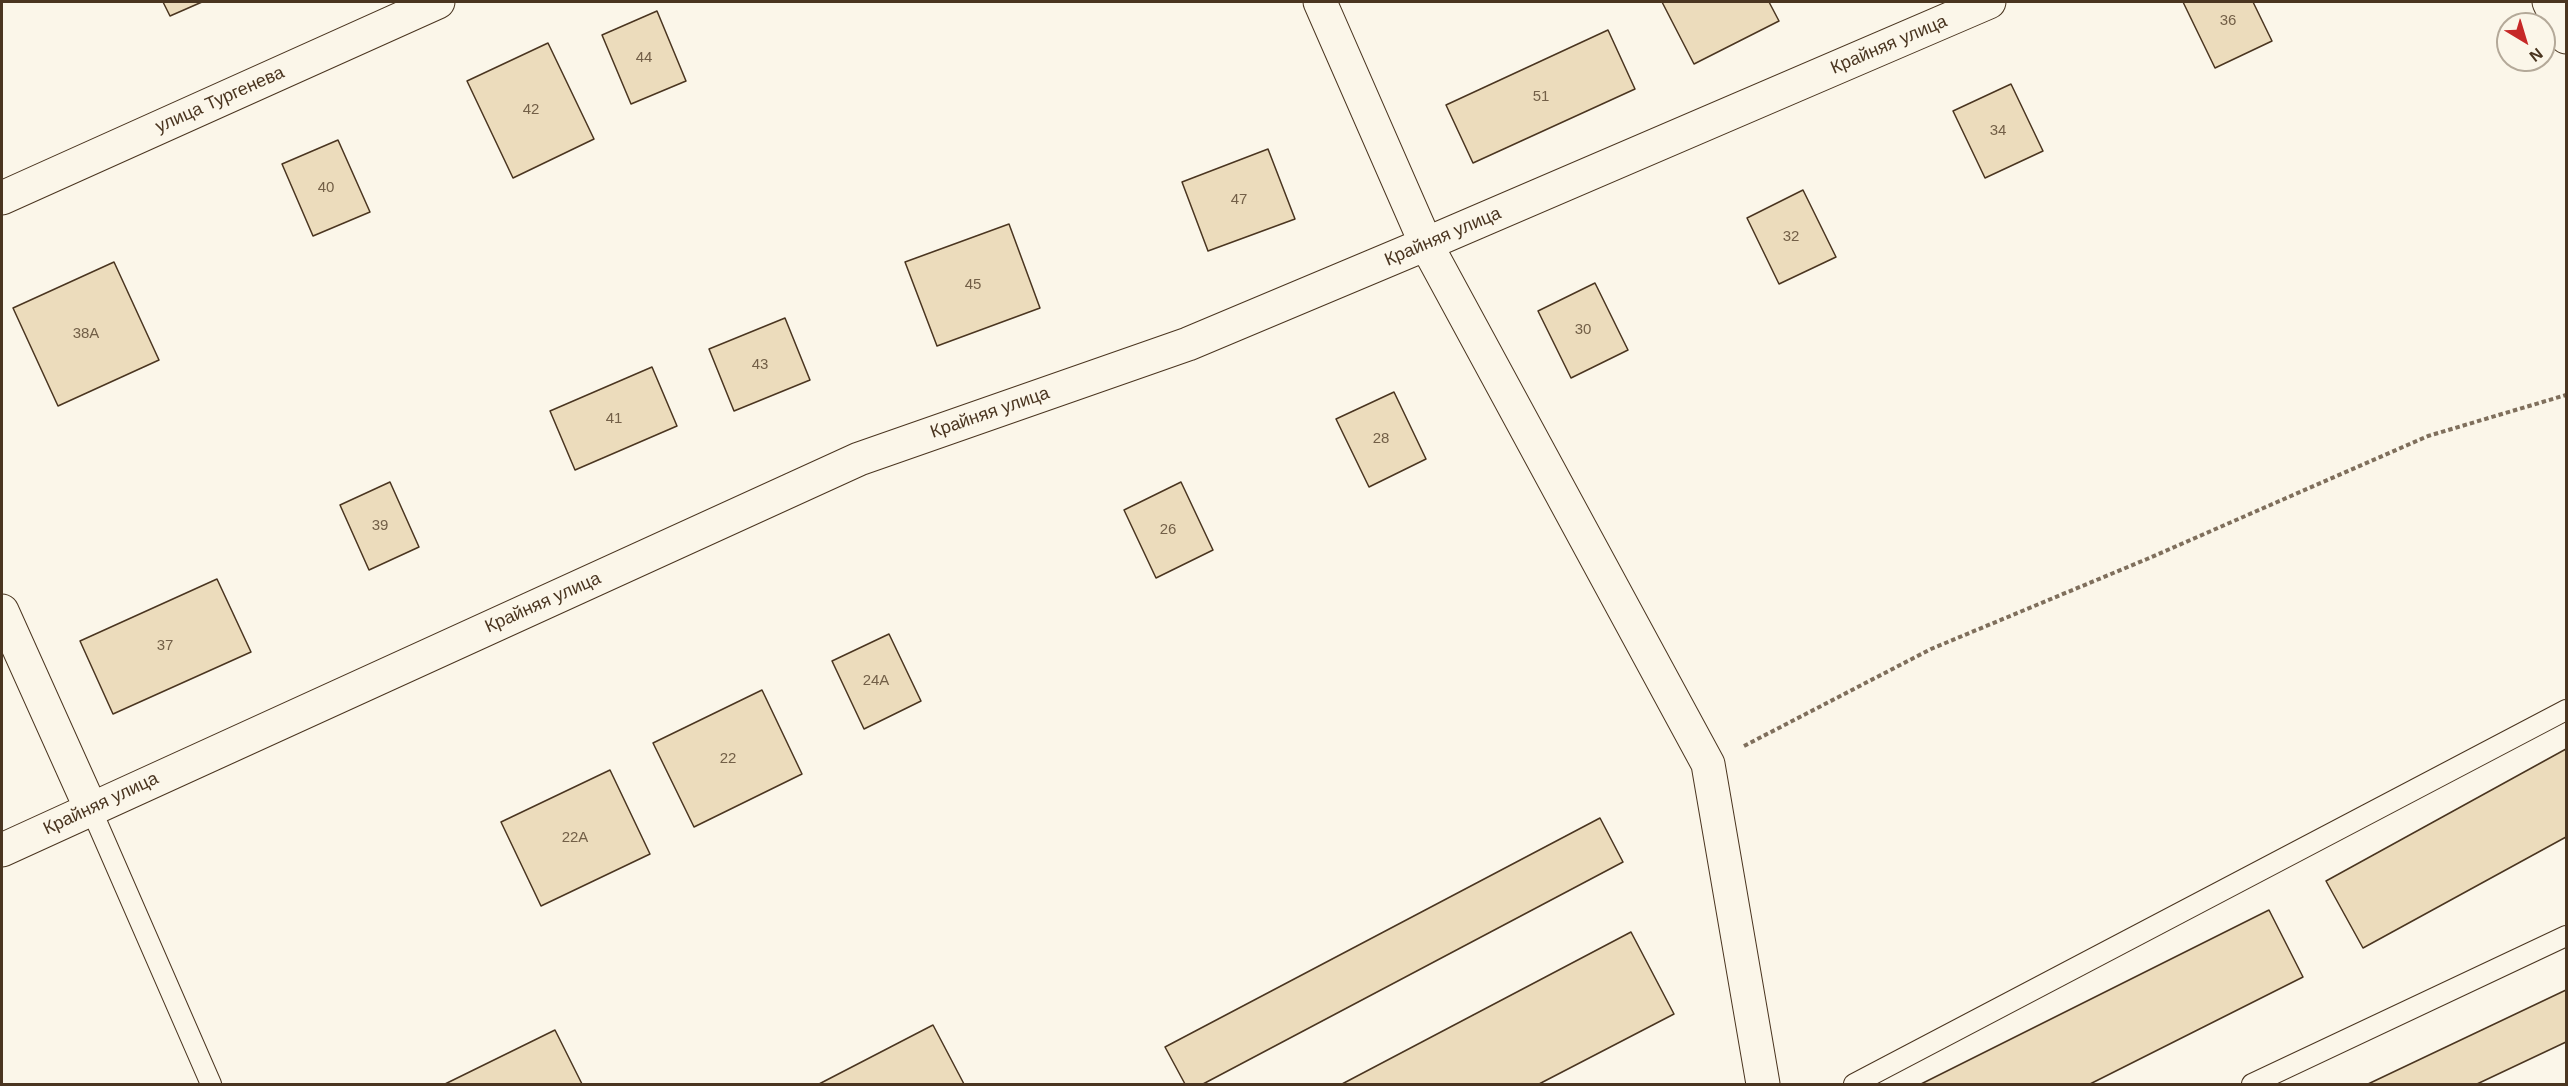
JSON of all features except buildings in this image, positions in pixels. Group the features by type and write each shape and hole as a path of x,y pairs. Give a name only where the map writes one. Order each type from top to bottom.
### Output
{"street":[{"name":"улица Тургенева","path":"2,198 438,2"},
{"path":"1320,2 1426,244 1708,764 1763,1084"},
{"name":"Крайняя улица","path":"2,850 859,459 1188,344 1989,2"},
{"path":"2548,2 2566,37"},
{"path":"2,611 91,809"}],"lane":[{"path":"1854,1084 2566,710"},
{"path":"91,809 212,1084"},
{"path":"2252,1084 2566,936"}],"path":[{"path":"1708,764 1931,649 2146,559 2428,436 2566,395"}]}
